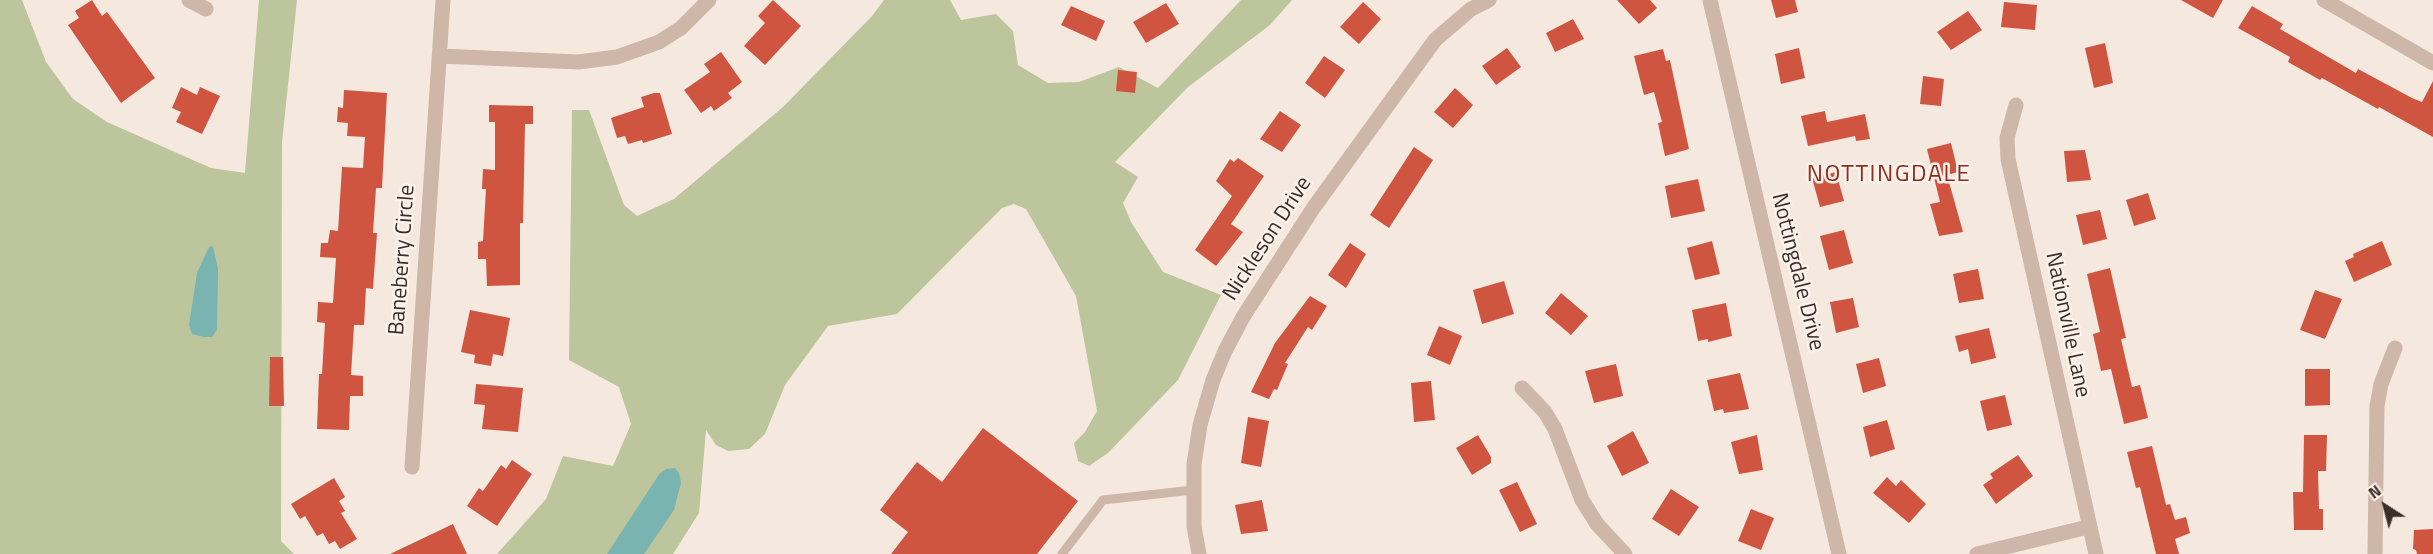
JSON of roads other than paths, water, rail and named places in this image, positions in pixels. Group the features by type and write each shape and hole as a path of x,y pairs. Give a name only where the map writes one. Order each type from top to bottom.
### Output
{"street":[{"path":"189,0 206,9"},
{"name":"Baneberry Circle","path":"412,466 443,0"},
{"path":"440,56 578,62 617,57 658,42 681,28 709,0"},
{"name":"Nickleson Drive","path":"1199,554 1194,526 1193,490 1200,425 1213,380 1243,317 1314,207 1435,40 1464,14 1489,0"},
{"name":"Nottingdale Drive","path":"1710,0 1839,554"},
{"path":"2324,0 2433,63"},
{"name":"Nationville Lane","path":"2016,105 2007,138 2008,159 2088,527 2096,554"},
{"path":"2375,554 2377,405 2381,384 2396,348"},
{"path":"1522,388 1545,412 1555,429 1582,500 1597,524 1625,554"},
{"path":"1977,554 2088,527"}],"lane":[{"path":"1062,554 1103,500 1193,490"}],"water":[{"path":"213,246 218,269 217,330 212,337 204,337 192,334 189,325 197,273 209,247"},
{"path":"675,468 679,473 681,483 674,510 644,554 607,554 660,473 666,469"}],"district":[{"name":"NOTTINGDALE","path":"1889,175"}]}
